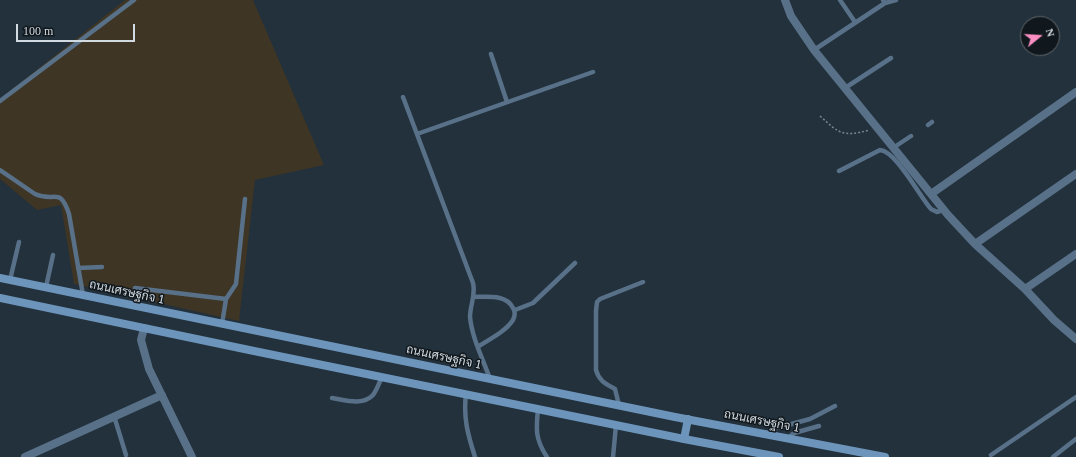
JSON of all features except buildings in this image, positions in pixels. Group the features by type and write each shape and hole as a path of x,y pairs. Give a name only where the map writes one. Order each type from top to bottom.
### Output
{"main road":[{"name":"ถนนเศรษฐกิจ 1","path":"0,278 490,379 884,457"},
{"path":"0,298 684,439 779,457"},
{"path":"684,439 688,419"}],"street":[{"path":"785,0 791,16 814,50 943,210 975,244 1025,289 1054,320 1075,335"},
{"path":"931,194 1076,92"},
{"path":"975,244 1076,174"},
{"path":"1025,289 1076,254"},
{"path":"144,328 141,340 149,369 192,457"},
{"path":"25,457 162,395"}],"lane":[{"path":"0,101 134,0"},
{"path":"840,0 855,22"},
{"path":"814,50 884,2 896,0"},
{"path":"491,54 507,102"},
{"path":"845,88 891,58"},
{"path":"417,134 593,72"},
{"path":"403,97 473,283 474,289 470,305 470,316 478,346 490,379"},
{"path":"893,148 911,136"},
{"path":"839,171 880,150 884,150 902,168 931,209 934,212 943,210"},
{"path":"0,170 35,194 42,197 57,196 62,198 65,202 69,214 83,295"},
{"path":"222,324 226,299 236,284 245,199"},
{"path":"10,280 19,242"},
{"path":"46,287 53,255"},
{"path":"515,310 533,303 575,263"},
{"path":"78,268 102,267"},
{"path":"619,405 615,389 602,382 598,377 596,370 597,302 600,299 643,282"},
{"path":"135,288 226,299"},
{"path":"473,297 494,297 506,300 511,303 515,310 514,318 510,324 478,346"},
{"path":"332,398 358,401 366,399 373,394 382,377"},
{"path":"466,394 466,430 475,457"},
{"path":"991,455 1076,397"},
{"path":"768,434 773,429 810,419 835,406"},
{"path":"538,409 536,431 540,445 547,457"},
{"path":"114,416 126,455"},
{"path":"613,457 616,425"},
{"path":"788,438 794,433 819,426"},
{"path":"1053,457 1076,439"}],"path":[{"path":"820,116 834,129 843,134 855,134 878,128"}],"shaded area":[{"path":"125,0 253,0 324,165 255,180 239,321 74,284 61,205 37,210 0,179 0,99"}]}
